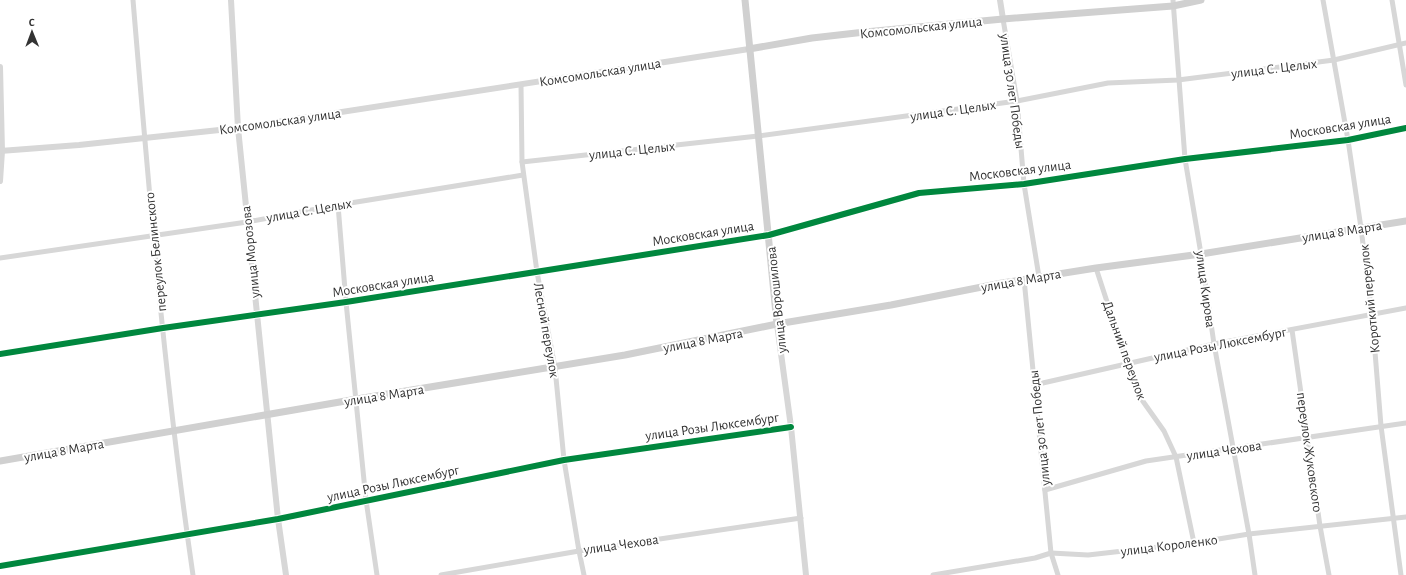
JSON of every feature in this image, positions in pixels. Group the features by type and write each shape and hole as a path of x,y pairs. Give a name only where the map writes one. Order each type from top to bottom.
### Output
{"main road":[{"name":"улица Ворошилова","path":"745,0 769,235 774,308 777,324"},
{"name":"Комсомольская улица","path":"749,49 827,36 1201,0"},
{"name":"улица 8 Марта","path":"0,461 357,399 555,368 633,354 777,324 891,305 1024,279 1201,254 1406,221"}],"street":[{"name":"переулок Белинского","path":"134,0 153,236 174,430 193,575"},
{"name":"улица Морозова","path":"230,0 238,128 247,222 278,519 286,575"},
{"name":"улица 30 лет Победы","path":"1000,0 1017,101 1024,184 1039,277"},
{"name":"Короткий переулок","path":"1323,0 1348,140 1361,228 1372,315 1381,426 1401,575"},
{"path":"1392,0 1406,85"},
{"name":"улица Кирова","path":"1173,3 1185,159 1214,344 1250,534 1255,575"},
{"name":"улица С. Целых","path":"522,162 758,136 1017,101 1108,83 1178,80 1334,60 1406,43"},
{"name":"Комсомольская улица","path":"1,151 238,128 749,49"},
{"path":"0,67 0,181"},
{"name":"Лесной переулок","path":"521,85 523,175 537,272 555,368 564,460 584,575"},
{"name":"Московская улица","path":"0,354 163,328 257,316 769,235 919,193 1024,184 1185,159 1348,140 1406,128"},
{"name":"улица С. Целых","path":"0,258 247,222 338,205 523,175"},
{"path":"338,205 346,302 366,500 377,575"},
{"name":"Дальний переулок","path":"1096,268 1142,400 1164,431 1176,456 1194,543"},
{"name":"улица 30 лет Победы","path":"1024,279 1051,553 1058,575"},
{"name":"улица Розы Люксембург","path":"1034,385 1214,344 1406,308"},
{"name":"улица Ворошилова","path":"777,324 791,427 806,575"},
{"name":"переулок Жуковского","path":"1292,330 1320,526 1329,575"},
{"name":"улица Чехова","path":"1045,490 1146,461 1381,426 1406,424"},
{"name":"улица Розы Люксембург","path":"0,566 278,519 564,460 791,427"},
{"name":"улица Короленко","path":"933,575 1035,558 1051,553 1088,555 1194,543 1250,534 1406,517"},
{"name":"улица Чехова","path":"441,575 579,551 801,518"}],"cycle path":[{"path":"0,354 163,328 346,302 769,235 919,193 1024,184 1185,159 1348,140 1406,128"},
{"path":"0,566 278,519 564,460 791,427"}]}
